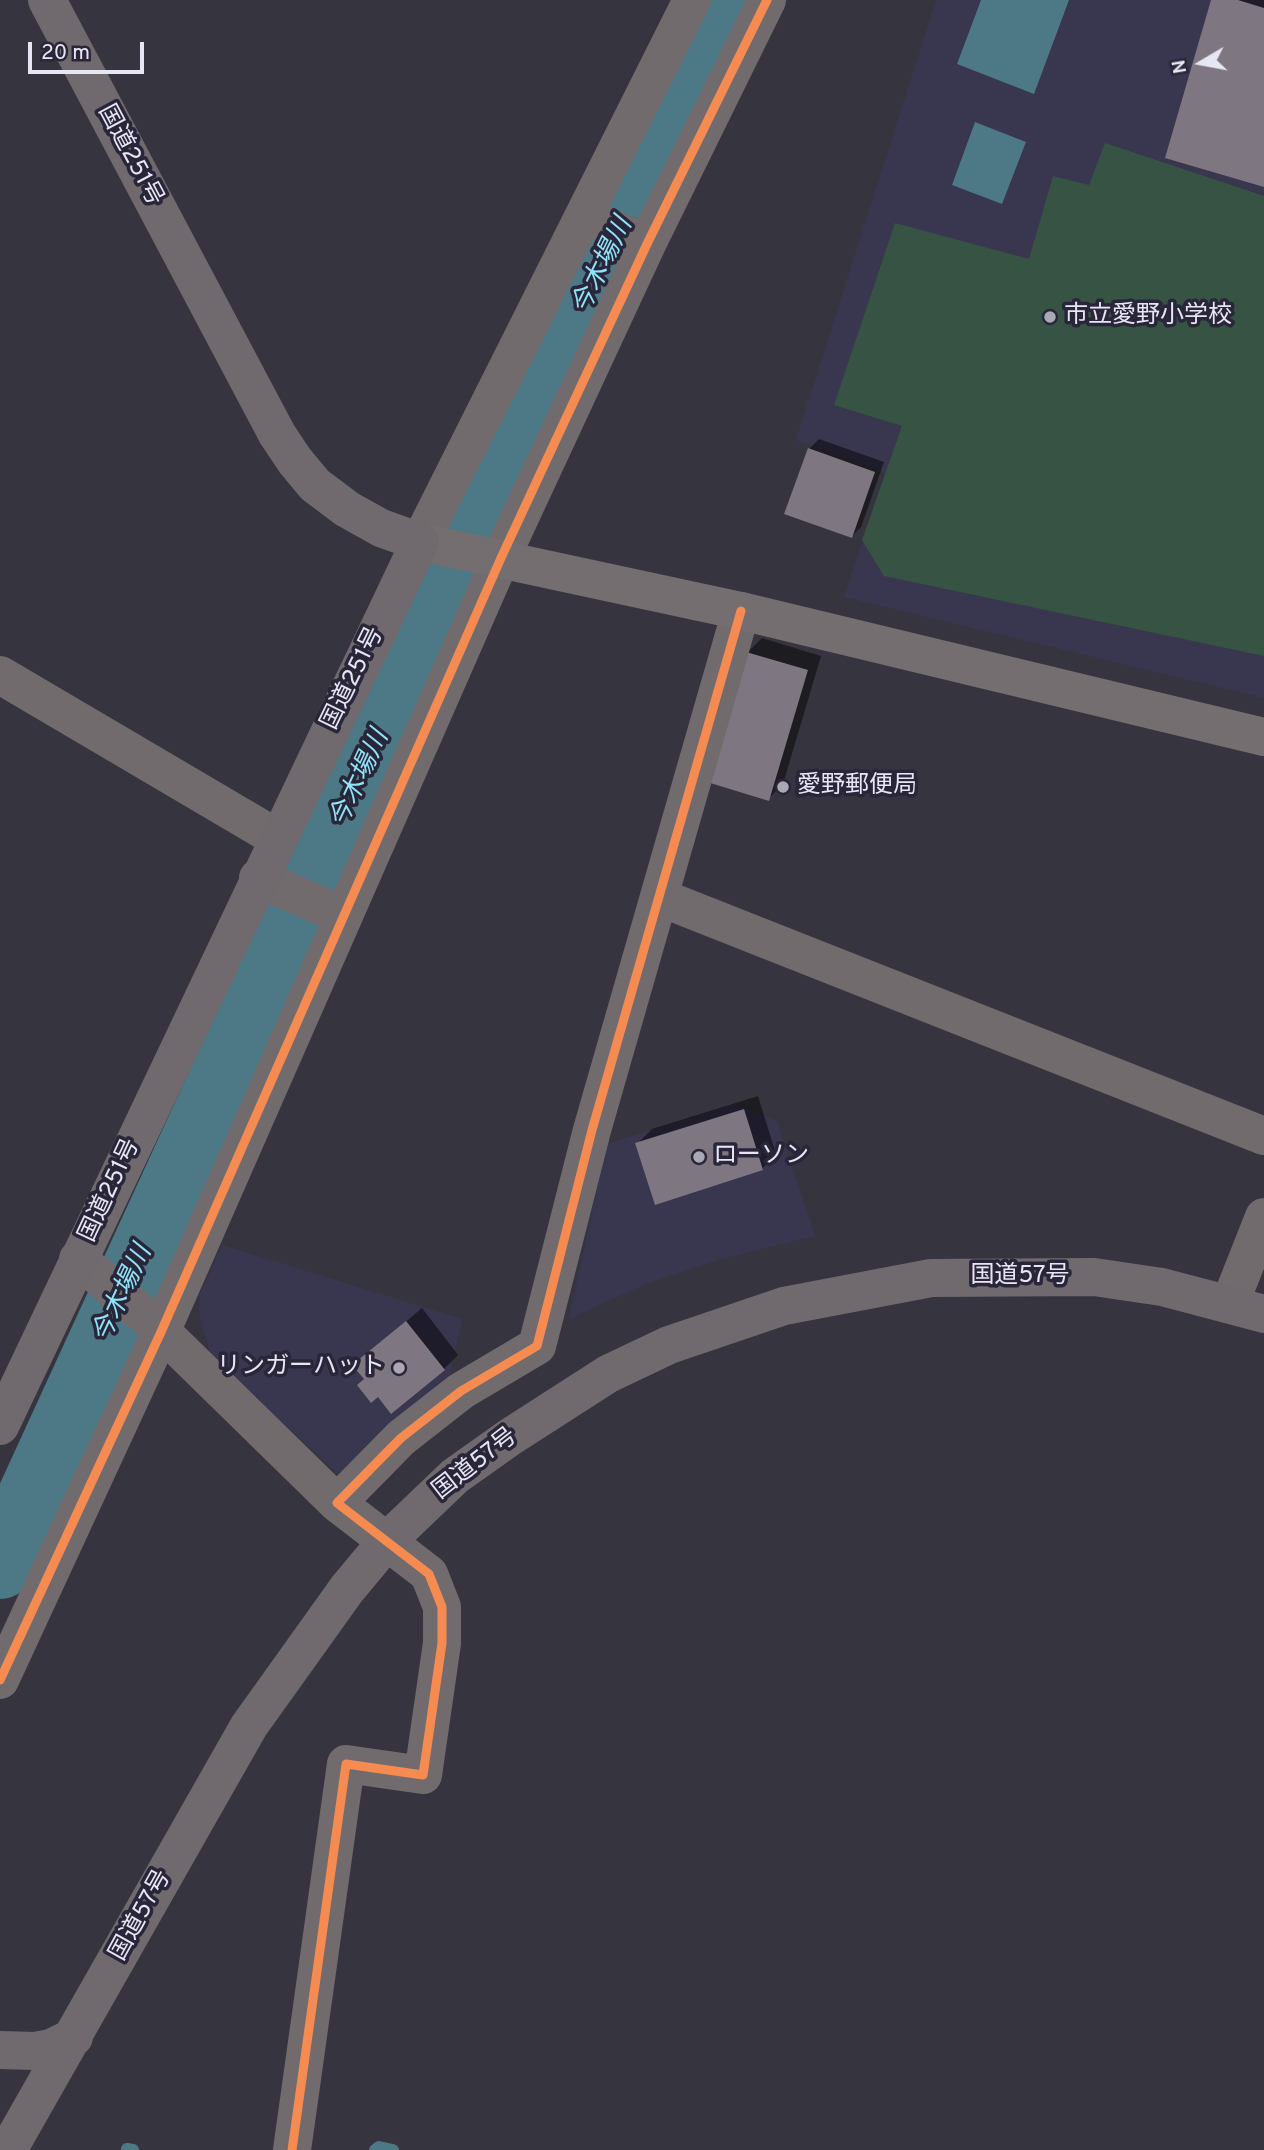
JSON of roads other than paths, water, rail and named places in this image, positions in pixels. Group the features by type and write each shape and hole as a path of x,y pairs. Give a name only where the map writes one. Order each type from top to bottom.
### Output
{"highway":[{"name":"国道251号","path":"0,1426 88,1267 273,884 277,838 429,543 381,528 346,509 315,485 295,461 277,434 47,0"},
{"name":"国道57号","path":"10,2140 74,2037 249,1726 347,1589 387,1541 455,1476 608,1374 669,1345 784,1306 931,1278 1005,1275 1094,1277 1162,1287 1247,1309"},
{"path":"0,2050 35,2051 51,2048 74,2037"}],"street":[{"path":"692,0 592,219 429,543 741,611 1264,737"},
{"path":"0,1680 495,556 643,242 767,0"},
{"path":"592,219 643,242"},
{"path":"337,1503 411,1430 461,1391 537,1346 592,1130 741,611"},
{"path":"0,675 277,838"},
{"path":"273,884 336,912"},
{"path":"659,897 1264,1136"},
{"path":"1247,1309 1264,1217"},
{"path":"88,1267 156,1327 337,1503 429,1574 442,1607 442,1643 423,1775 346,1764 292,2150"}],"water":[{"path":"981,0 1069,0 1034,94 957,64"},
{"path":"975,122 1026,142 1002,204 952,185"}],"waterway":[{"name":"今木場川","path":"0,1565 437,613 724,25 732,0"},
{"path":"375,2150 379,2147 393,2150"},
{"path":"127,2149 133,2150"}],"place":[{"name":"市立愛野小学校","path":"1050,317"},
{"name":"愛野郵便局","path":"783,787"},
{"name":"ローソン","path":"699,1157"},
{"name":"リンガーハット","path":"399,1368"}]}
